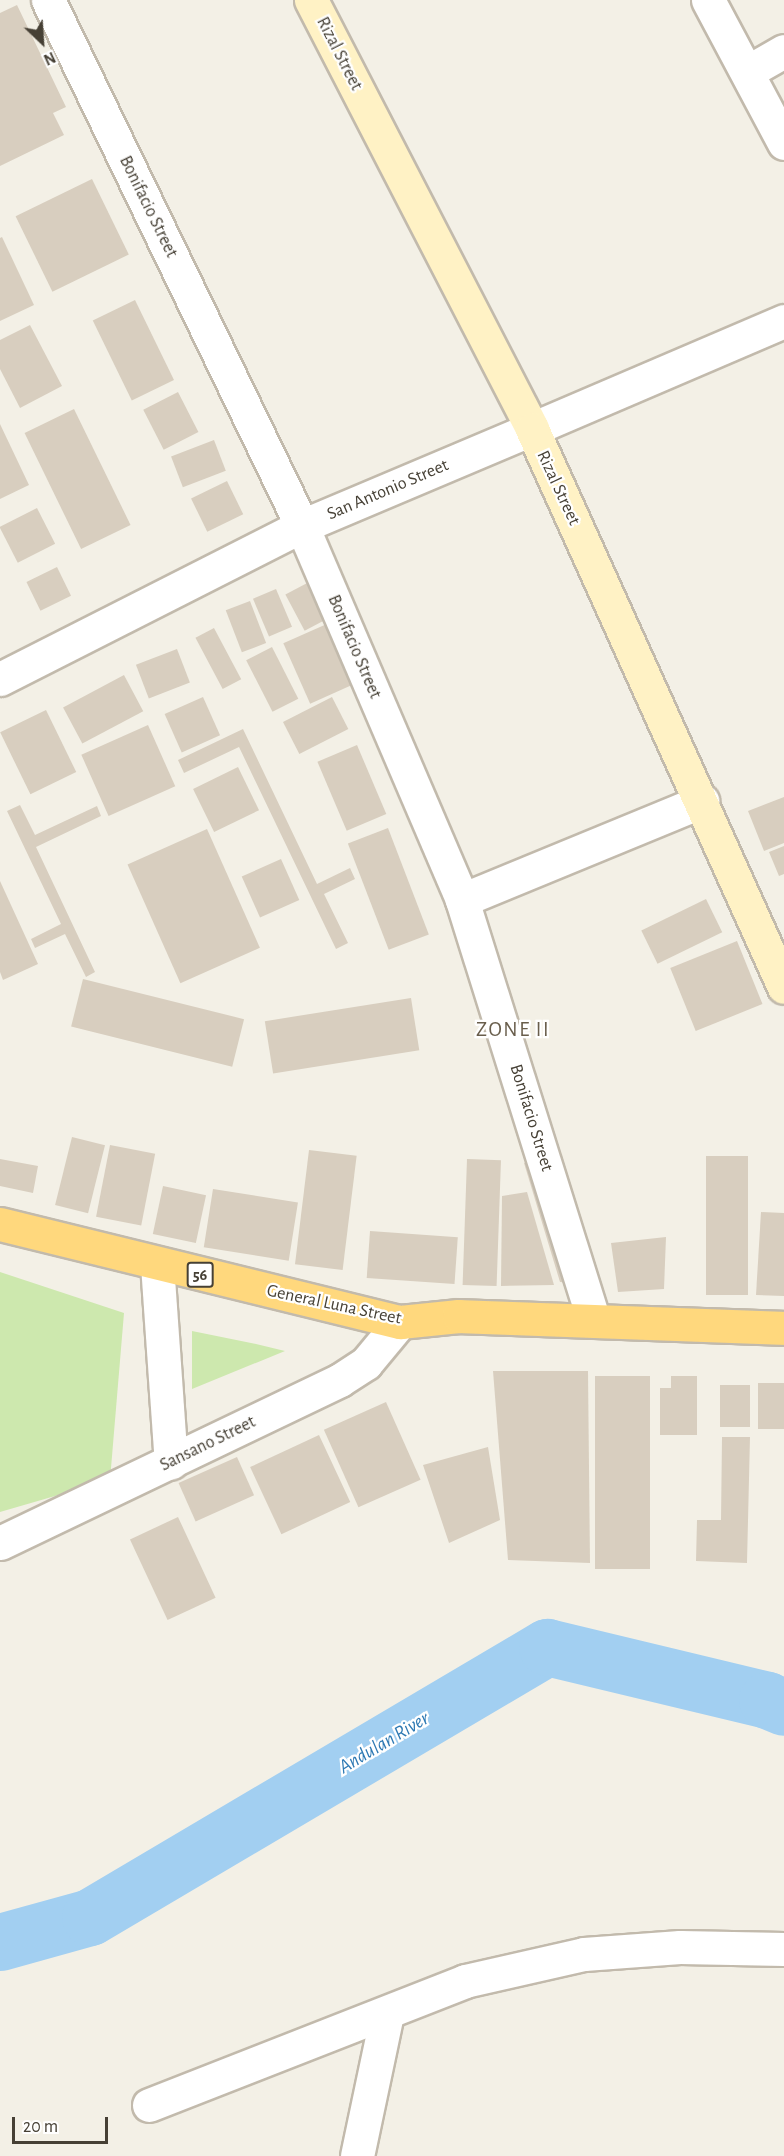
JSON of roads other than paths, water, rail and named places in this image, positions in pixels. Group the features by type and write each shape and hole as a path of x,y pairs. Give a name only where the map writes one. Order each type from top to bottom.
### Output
{"highway":[{"name":"General Luna Street","path":"0,1224 400,1322 459,1316 784,1328"}],"main road":[{"name":"Rizal Street","path":"312,0 532,429 702,801 784,987"}],"street":[{"name":"Bonifacio Street","path":"48,0 302,526 462,900 594,1320"},
{"path":"708,0 749,72 784,143"},
{"path":"749,72 784,51"},
{"name":"San Antonio Street","path":"0,679 302,526 784,321"},
{"path":"462,900 702,801"},
{"path":"157,1264 171,1463"},
{"name":"Sansano Street","path":"0,1543 171,1463 339,1380 366,1363 400,1322"},
{"path":"149,2105 387,2014 465,1981 584,1954 680,1947 784,1948"},
{"path":"357,2156 387,2014"}],"waterway":[{"name":"Andulan River","path":"0,1942 90,1917 547,1647 767,1700 784,1707"}],"district":[{"name":"ZONE II","path":"513,1030"}]}
